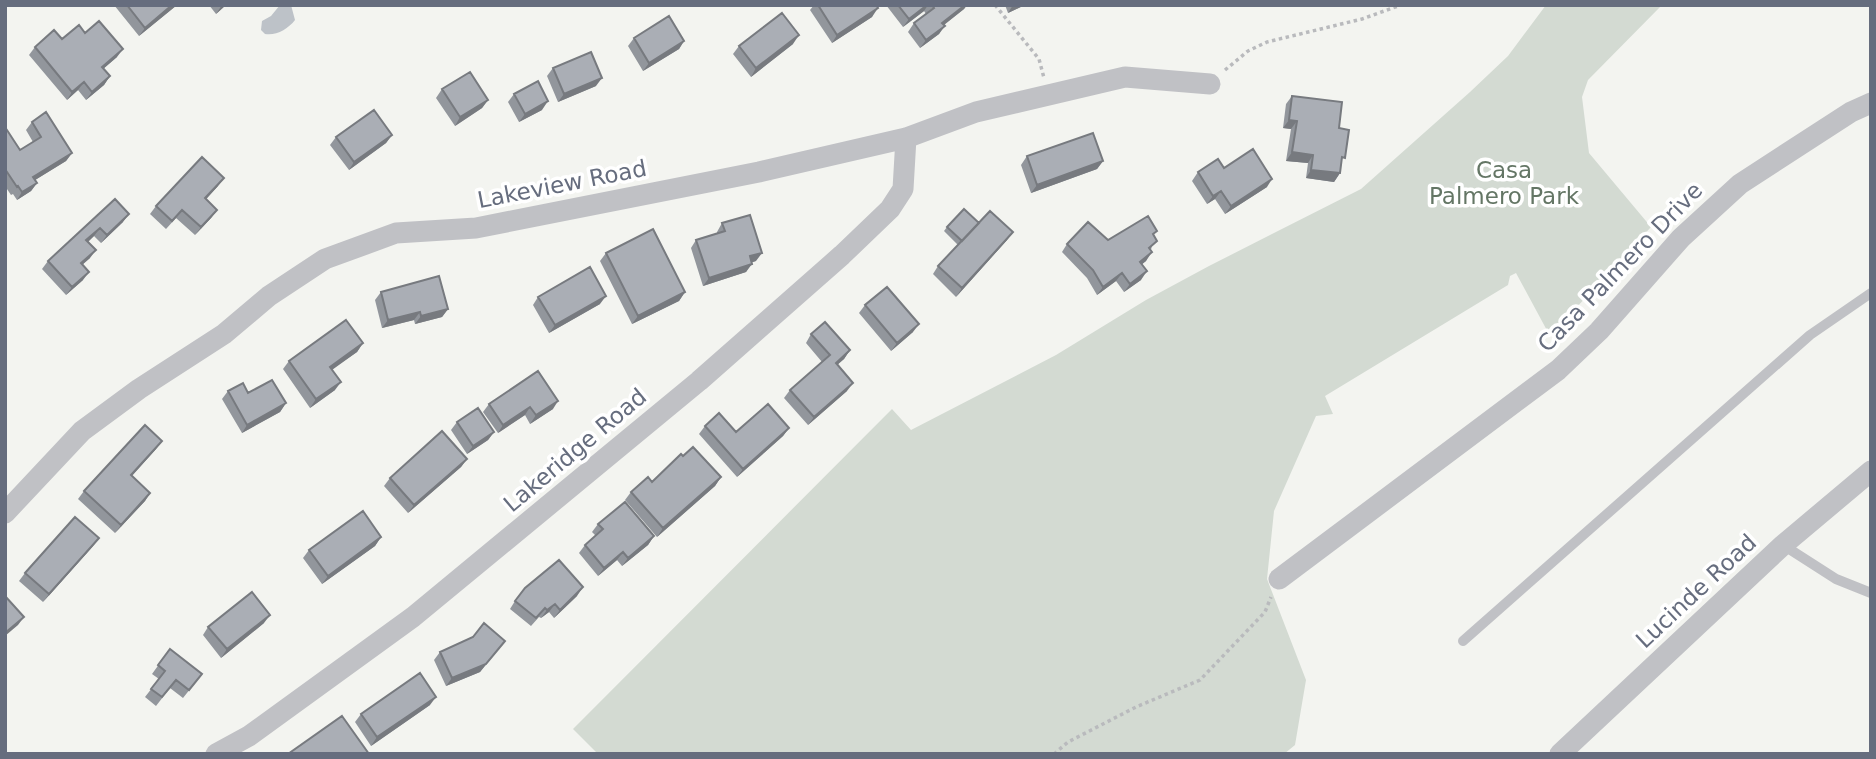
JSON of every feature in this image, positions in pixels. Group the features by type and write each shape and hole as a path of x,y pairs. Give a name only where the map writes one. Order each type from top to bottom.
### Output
{"street":[{"name":"Lakeview Road","path":"5,513 82,431 139,389 224,334 269,296 325,259 396,233 476,228 759,172 906,138 976,112 1125,77 1210,84"},
{"name":"Casa Palmero Drive","path":"1279,579 1558,370 1599,331 1681,237 1740,184 1851,112 1871,103"},
{"name":"Lakeridge Road","path":"216,754 249,736 413,617 689,389 842,255 890,209 904,190 906,138"},
{"name":"Lucinde Road","path":"1560,754 1783,545 1871,471"}],"lane":[{"path":"1463,641 1810,335 1871,293"},
{"path":"1783,545 1836,579 1871,593"}],"path":[{"path":"995,5 1039,59"},
{"path":"1210,84 1248,51 1267,42 1362,19 1401,5"},
{"path":"1054,754 1068,742 1136,707 1200,680 1265,612 1279,579"}],"green space":[{"name":"Casa Palmero Park","path":"1546,5 1662,5 1588,80 1582,97 1589,153 1651,227 1550,336 1516,273 1510,276 1508,285 1325,396 1333,414 1316,416 1274,511 1267,579 1306,680 1295,745 1284,754 598,754 573,729 892,409 911,430 1056,355 1146,300 1209,266 1361,189 1508,56"}],"shaded area":[{"path":"280,5 291,5 295,20 282,31 265,34 261,30 262,21 271,16"}],"building":[{"path":"127,5 172,5 145,28"},
{"path":"818,5 876,5 878,8 837,35"},
{"path":"898,5 927,5 909,19"},
{"path":"932,5 965,5 942,23 945,26 926,40 914,23 934,8"},
{"path":"782,13 799,35 756,68 739,46"},
{"path":"669,16 684,41 649,63 634,38"},
{"path":"99,21 123,49 102,67 110,76 92,92 84,82 72,92 35,47 54,30 62,39 79,25 85,33"},
{"path":"591,52 602,78 564,94 553,68"},
{"path":"470,72 488,100 460,117 442,89"},
{"path":"538,81 548,101 525,114 514,94"},
{"path":"1292,96 1342,102 1339,128 1349,130 1340,173 1311,170 1313,155 1292,152 1297,121 1289,120"},
{"path":"374,110 392,135 354,162 336,137"},
{"path":"46,112 72,153 33,177 37,183 22,192 5,169 5,127 20,150 41,137 32,122"},
{"path":"1093,133 1103,161 1037,185 1027,156"},
{"path":"1253,149 1272,179 1231,206 1221,191 1213,196 1198,172 1218,159 1224,168"},
{"path":"202,157 224,178 205,198 217,210 201,227 182,210 172,221 156,206"},
{"path":"115,199 129,214 107,235 100,228 86,240 96,250 81,263 89,272 72,287 48,261"},
{"path":"964,209 979,223 962,241 947,227"},
{"path":"990,211 1013,232 962,288 938,266"},
{"path":"750,215 762,253 750,256 752,264 709,278 696,240 725,231 722,223"},
{"path":"1148,216 1157,231 1153,234 1157,241 1149,248 1152,252 1140,262 1147,271 1130,284 1122,273 1103,287 1093,270 1067,244 1088,222 1108,240"},
{"path":"653,229 685,292 638,316 606,253"},
{"path":"590,267 606,296 555,325 538,297"},
{"path":"439,276 448,309 388,320 381,292"},
{"path":"887,287 919,324 897,343 865,305"},
{"path":"346,320 363,343 330,367 341,382 316,399 289,361"},
{"path":"825,322 850,350 836,363 853,383 814,417 790,390 830,355 811,334"},
{"path":"538,371 558,401 536,415 530,407 503,425 489,404"},
{"path":"272,380 286,403 247,425 228,391 243,383 248,393"},
{"path":"768,404 789,428 743,469 705,426 719,413 736,432"},
{"path":"478,408 494,432 473,446 457,422"},
{"path":"145,425 162,441 131,475 150,493 121,525 84,491"},
{"path":"442,431 467,459 414,505 390,478"},
{"path":"693,447 721,477 663,528 631,492 648,477 652,482 681,454 683,456"},
{"path":"625,502 654,536 628,558 623,552 604,568 585,545 603,529 598,524"},
{"path":"363,511 381,537 328,576 309,550"},
{"path":"75,517 99,538 49,594 25,573"},
{"path":"559,560 583,587 560,610 555,604 547,610 545,608 536,618 515,601 525,588"},
{"path":"252,592 270,615 227,649 208,627"},
{"path":"5,596 24,617 5,633"},
{"path":"484,623 505,641 486,664 452,678 440,652 473,637"},
{"path":"170,649 202,674 189,690 176,680 162,697 151,689 165,671 158,665"},
{"path":"420,673 436,697 377,737 361,714"},
{"path":"342,716 369,754 288,754"}]}
